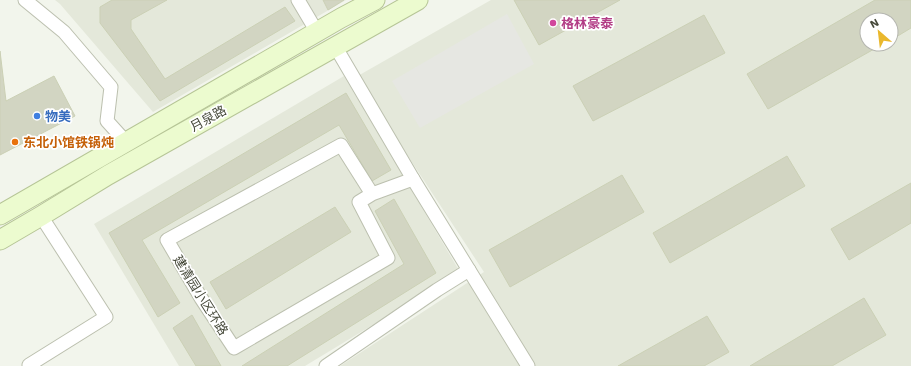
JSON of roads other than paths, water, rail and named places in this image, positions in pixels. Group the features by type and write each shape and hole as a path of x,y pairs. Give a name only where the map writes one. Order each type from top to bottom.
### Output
{"main road":[{"name":"月泉路","path":"0,215 375,0"},
{"name":"月泉路","path":"0,240 108,175 418,0"}],"street":[{"path":"25,0 64,32 111,87 107,121 126,142"},
{"path":"298,0 317,32"},
{"path":"335,46 413,179 528,366"},
{"name":"建清园小区环路","path":"372,194 341,145 167,240 201,298 234,348 388,258 359,202 372,194 413,179"},
{"path":"29,365 106,317 41,216"},
{"path":"326,366 437,290 469,270"}],"place":[{"name":"格林豪泰","path":"553,23"},
{"name":"物美","path":"37,116"},
{"name":"东北小馆铁锅炖","path":"15,142"}]}
